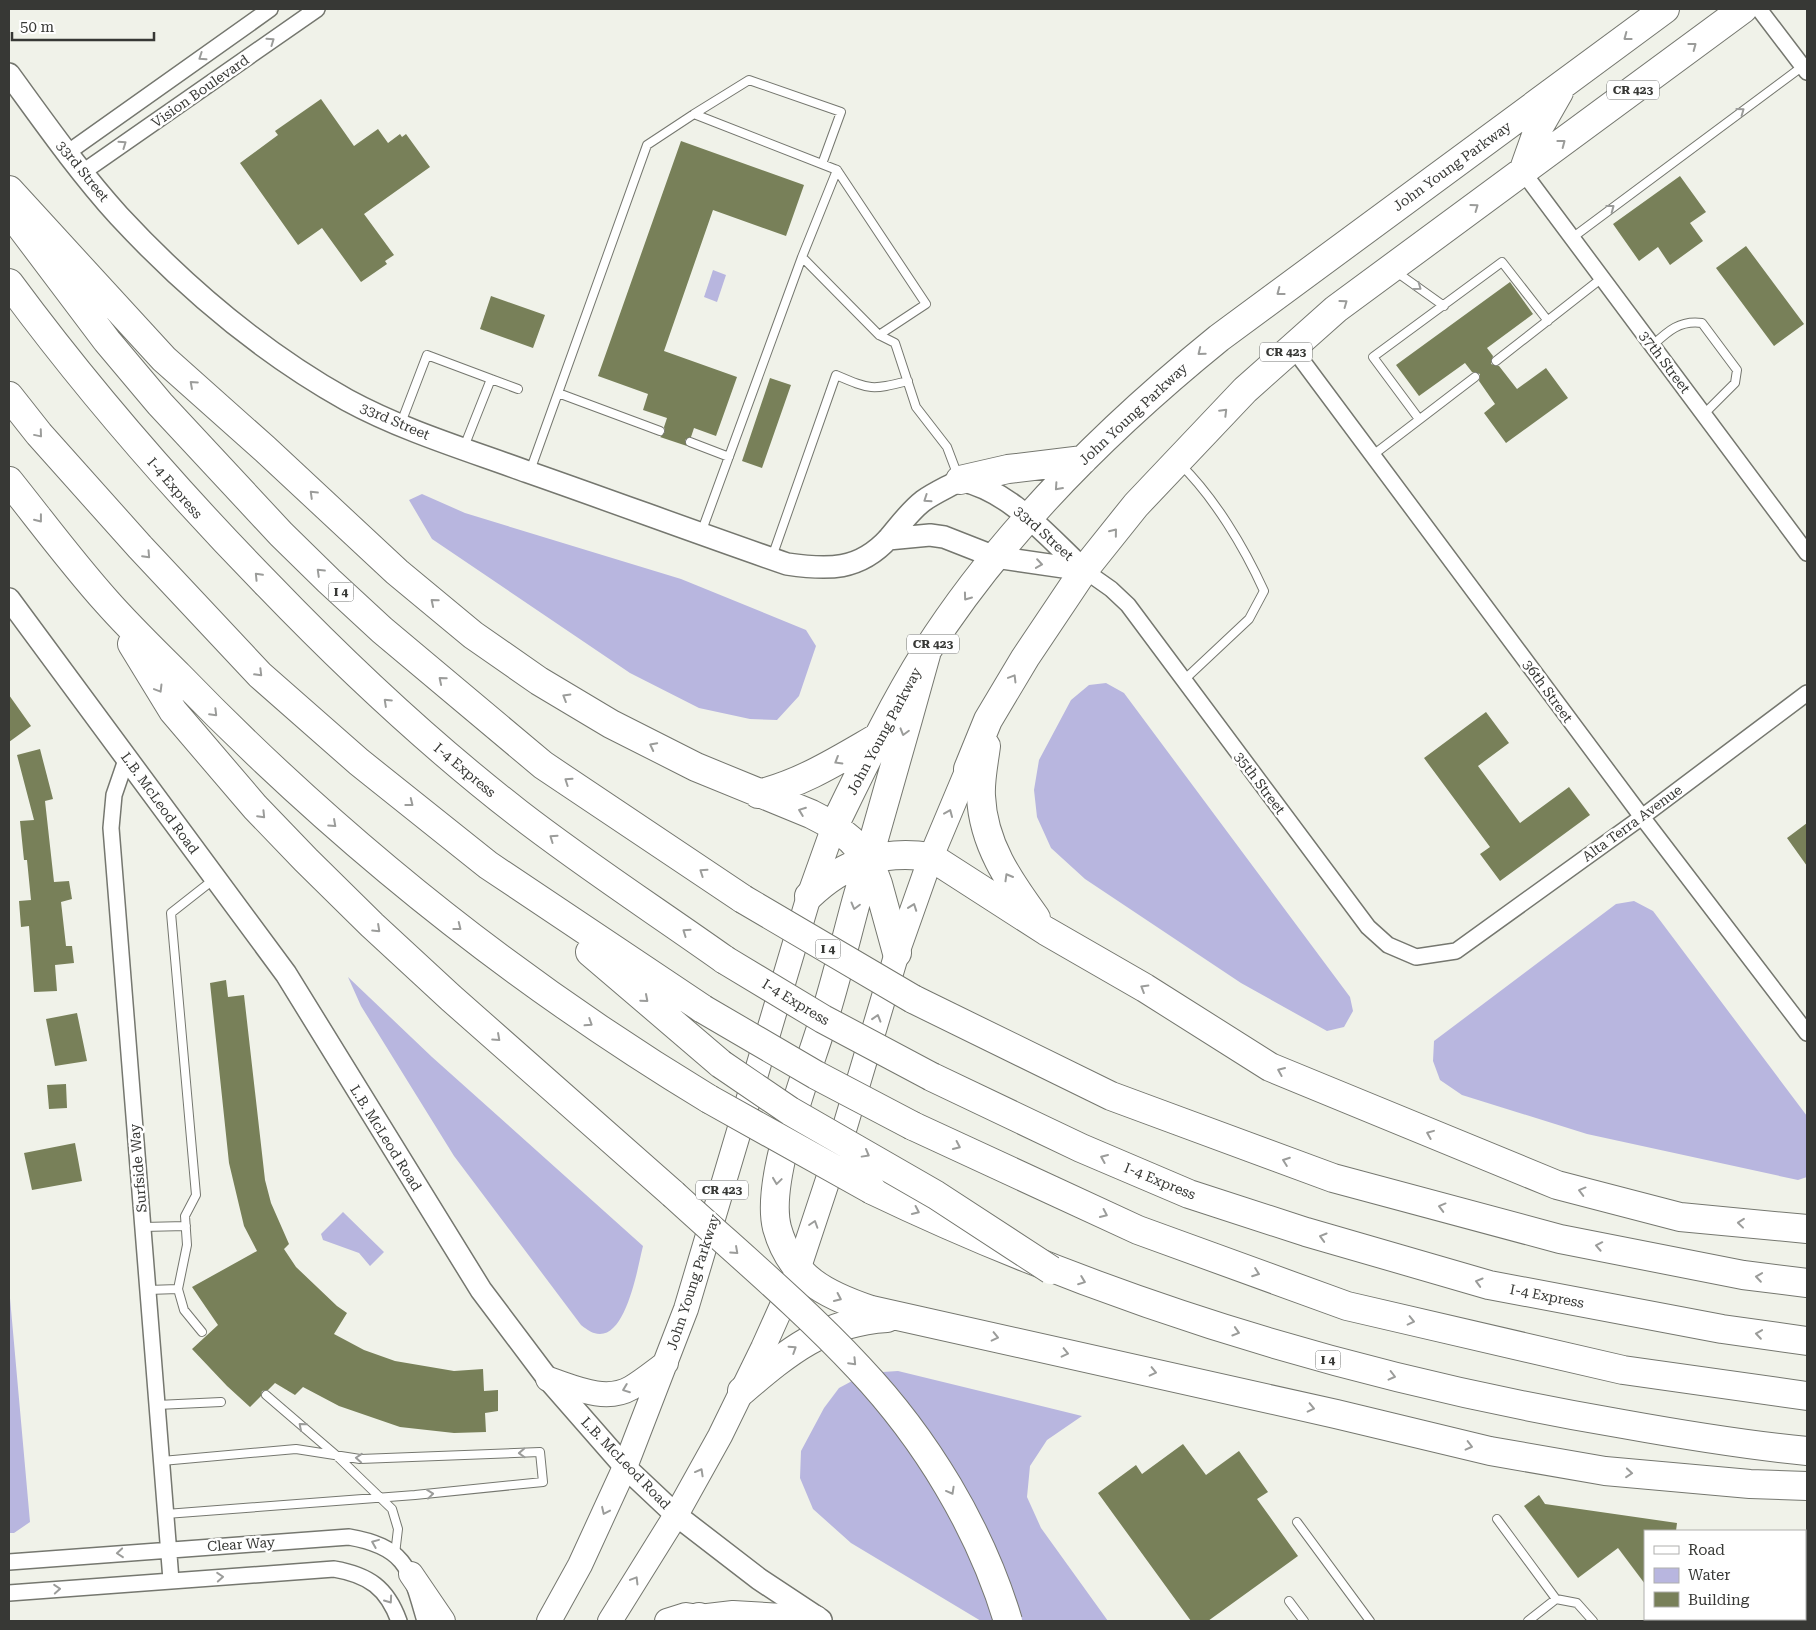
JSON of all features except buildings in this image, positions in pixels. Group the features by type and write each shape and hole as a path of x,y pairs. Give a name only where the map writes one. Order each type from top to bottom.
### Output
{"highway":[{"name":"John Young Parkway","path":"834,826 880,736 927,651 995,557 1083,460 1165,382 1218,338 1665,9"},
{"name":"CR 423","path":"968,770 988,720 1025,658 1084,570 1136,505 1245,390 1336,309 1743,9"},
{"path":"1523,172 1539,127 1564,84"},
{"path":"9,190 164,359 266,449 397,572 473,635 539,681 611,724 696,767 758,794 811,814 834,826 851,840 868,860 878,884 896,953"},
{"name":"I 4","path":"9,211 107,341 160,404 250,501 329,581 382,630 543,765 743,899 913,999 1111,1096 1333,1178 1560,1239 1743,1275 1807,1284"},
{"name":"I-4 Express","path":"9,283 113,416 192,507 326,645 417,729 519,814 725,960 823,1019 932,1077 1081,1148 1189,1194 1306,1232 1489,1285 1722,1329 1807,1341"},
{"path":"9,396 39,434 140,547 260,675 359,762 488,865 721,1064 790,1111 936,1196 1051,1270"},
{"path":"960,480 1008,469 1083,460"},
{"name":"I 4","path":"9,481 107,602 285,782 399,882 500,959 582,1018 709,1099 872,1190 1051,1270 1177,1314 1324,1359 1454,1392 1680,1434 1807,1451"},
{"path":"107,602 173,711 255,807 372,925 673,1194 836,1344 896,1411 937,1470 963,1515 989,1571 1008,1621"},
{"path":"927,651 827,1010 779,1166 775,1194 777,1226 786,1252 798,1270 823,1291 843,1301 872,1310 1490,1450 1605,1471 1750,1484 1807,1486"},
{"path":"988,720 980,795 986,829 993,852 1012,884 1046,931"},
{"path":"758,794 782,788 812,776 880,736"},
{"path":"809,896 826,879 846,867 868,860 903,854 930,857 1046,931 1145,988 1270,1066 1557,1185 1680,1217 1807,1229"},
{"path":"488,865 703,1009 816,1075 912,1126 1138,1230 1347,1306 1623,1370 1807,1396"},
{"path":"742,1391 790,1351 817,1336 852,1323 906,1317"}],"main road":[{"name":"CR 423","path":"610,1621 676,1515 742,1391 798,1270 841,1140 896,953 930,857 968,770"},
{"name":"John Young Parkway","path":"549,1621 580,1565 625,1467 686,1309 809,896 834,826"},
{"path":"548,1379 608,1395 630,1389 666,1363"},
{"path":"411,1574 443,1621"},
{"path":"667,1621 686,1615 697,1619 745,1613 819,1620"}],"street":[{"name":"Vision Boulevard","path":"67,153 270,9"},
{"name":"Vision Boulevard","path":"83,172 317,9"},
{"path":"1759,9 1805,69"},
{"name":"33rd Street","path":"9,74 67,153 118,215 183,280 245,331 318,383 350,401 400,424 464,449 787,564 821,569 842,567 864,558 888,539 924,501 960,480 978,484 1002,497 1029,519 1084,570"},
{"name":"37th Street","path":"1523,172 1807,553"},
{"name":"36th Street","path":"1292,347 1642,817 1807,1033"},
{"name":"33rd Street","path":"888,539 930,535 944,537 995,557 1084,570"},
{"name":"35th Street","path":"1084,570 1112,589 1128,605 1368,927 1388,945 1416,957 1456,952"},
{"name":"L.B. McLeod Road","path":"9,599 286,974 481,1290 548,1379 625,1467 676,1515 759,1579 819,1620"},
{"name":"Alta Terra Avenue","path":"1456,952 1642,817 1807,693"},
{"name":"Surfside Way","path":"126,758 114,795 112,828 171,1580"},
{"name":"Clear Way","path":"9,1562 348,1537 368,1540 389,1549 395,1554 411,1574 426,1621"},
{"path":"9,1592 334,1569 352,1572 379,1587 392,1602 399,1621"}],"lane":[{"path":"1572,238 1805,69"},
{"path":"529,472 647,145 749,80 841,112 822,164"},
{"path":"694,114 837,170 926,304 879,335"},
{"path":"701,533 802,256 837,170"},
{"path":"802,256 879,335 895,343 916,407 947,448 960,480"},
{"path":"1419,419 1373,358 1502,262 1548,321"},
{"path":"1392,269 1444,306"},
{"path":"1496,361 1602,278"},
{"path":"1653,345 1672,328 1689,321 1702,323 1737,370 1735,383 1704,414"},
{"path":"400,424 427,355 518,389"},
{"path":"771,559 836,375 865,387 877,388 908,381"},
{"path":"1373,455 1475,377"},
{"path":"464,449 492,379"},
{"path":"558,393 660,432"},
{"path":"690,442 729,457"},
{"path":"1177,460 1195,478 1244,551 1264,591 1249,619 1184,680"},
{"path":"202,1332 184,1310 178,1289 187,1245 185,1216 196,1195 171,913 215,878"},
{"path":"143,1227 186,1226"},
{"path":"148,1290 178,1289"},
{"path":"266,1396 337,1456 392,1509 396,1517 398,1529 395,1554"},
{"path":"158,1405 221,1402"},
{"path":"162,1461 296,1449 360,1459 540,1452 543,1482 381,1498 166,1514"},
{"path":"1496,1519 1556,1599 1577,1603 1593,1621"},
{"path":"1298,1522 1370,1621"},
{"path":"1528,1621 1556,1599"},
{"path":"1289,1601 1304,1621"}],"water":[{"path":"713,270 726,275 717,302 704,297"},
{"path":"422,494 465,513 681,579 806,630 816,646 799,696 777,720 750,719 699,708 630,673 432,539 409,500"},
{"path":"1106,683 1124,693 1350,997 1353,1011 1344,1027 1327,1031 1241,983 1085,879 1051,848 1037,817 1034,790 1039,760 1071,700 1089,685"},
{"path":"1634,901 1653,911 1807,1116 1807,1177 1798,1180 1587,1134 1462,1095 1440,1080 1433,1061 1434,1041 1616,904"},
{"path":"348,977 432,1057 643,1246 629,1301 614,1327 605,1333 594,1333 581,1325 454,1156 361,1006"},
{"path":"343,1212 384,1252 370,1266 359,1253 323,1240 321,1234"},
{"path":"9,1287 30,1522 14,1533 9,1533"},
{"path":"898,1371 1082,1416 1047,1440 1030,1466 1027,1497 1041,1528 1108,1621 981,1621 851,1543 813,1509 800,1478 801,1451 824,1408 839,1388 867,1373"}]}
